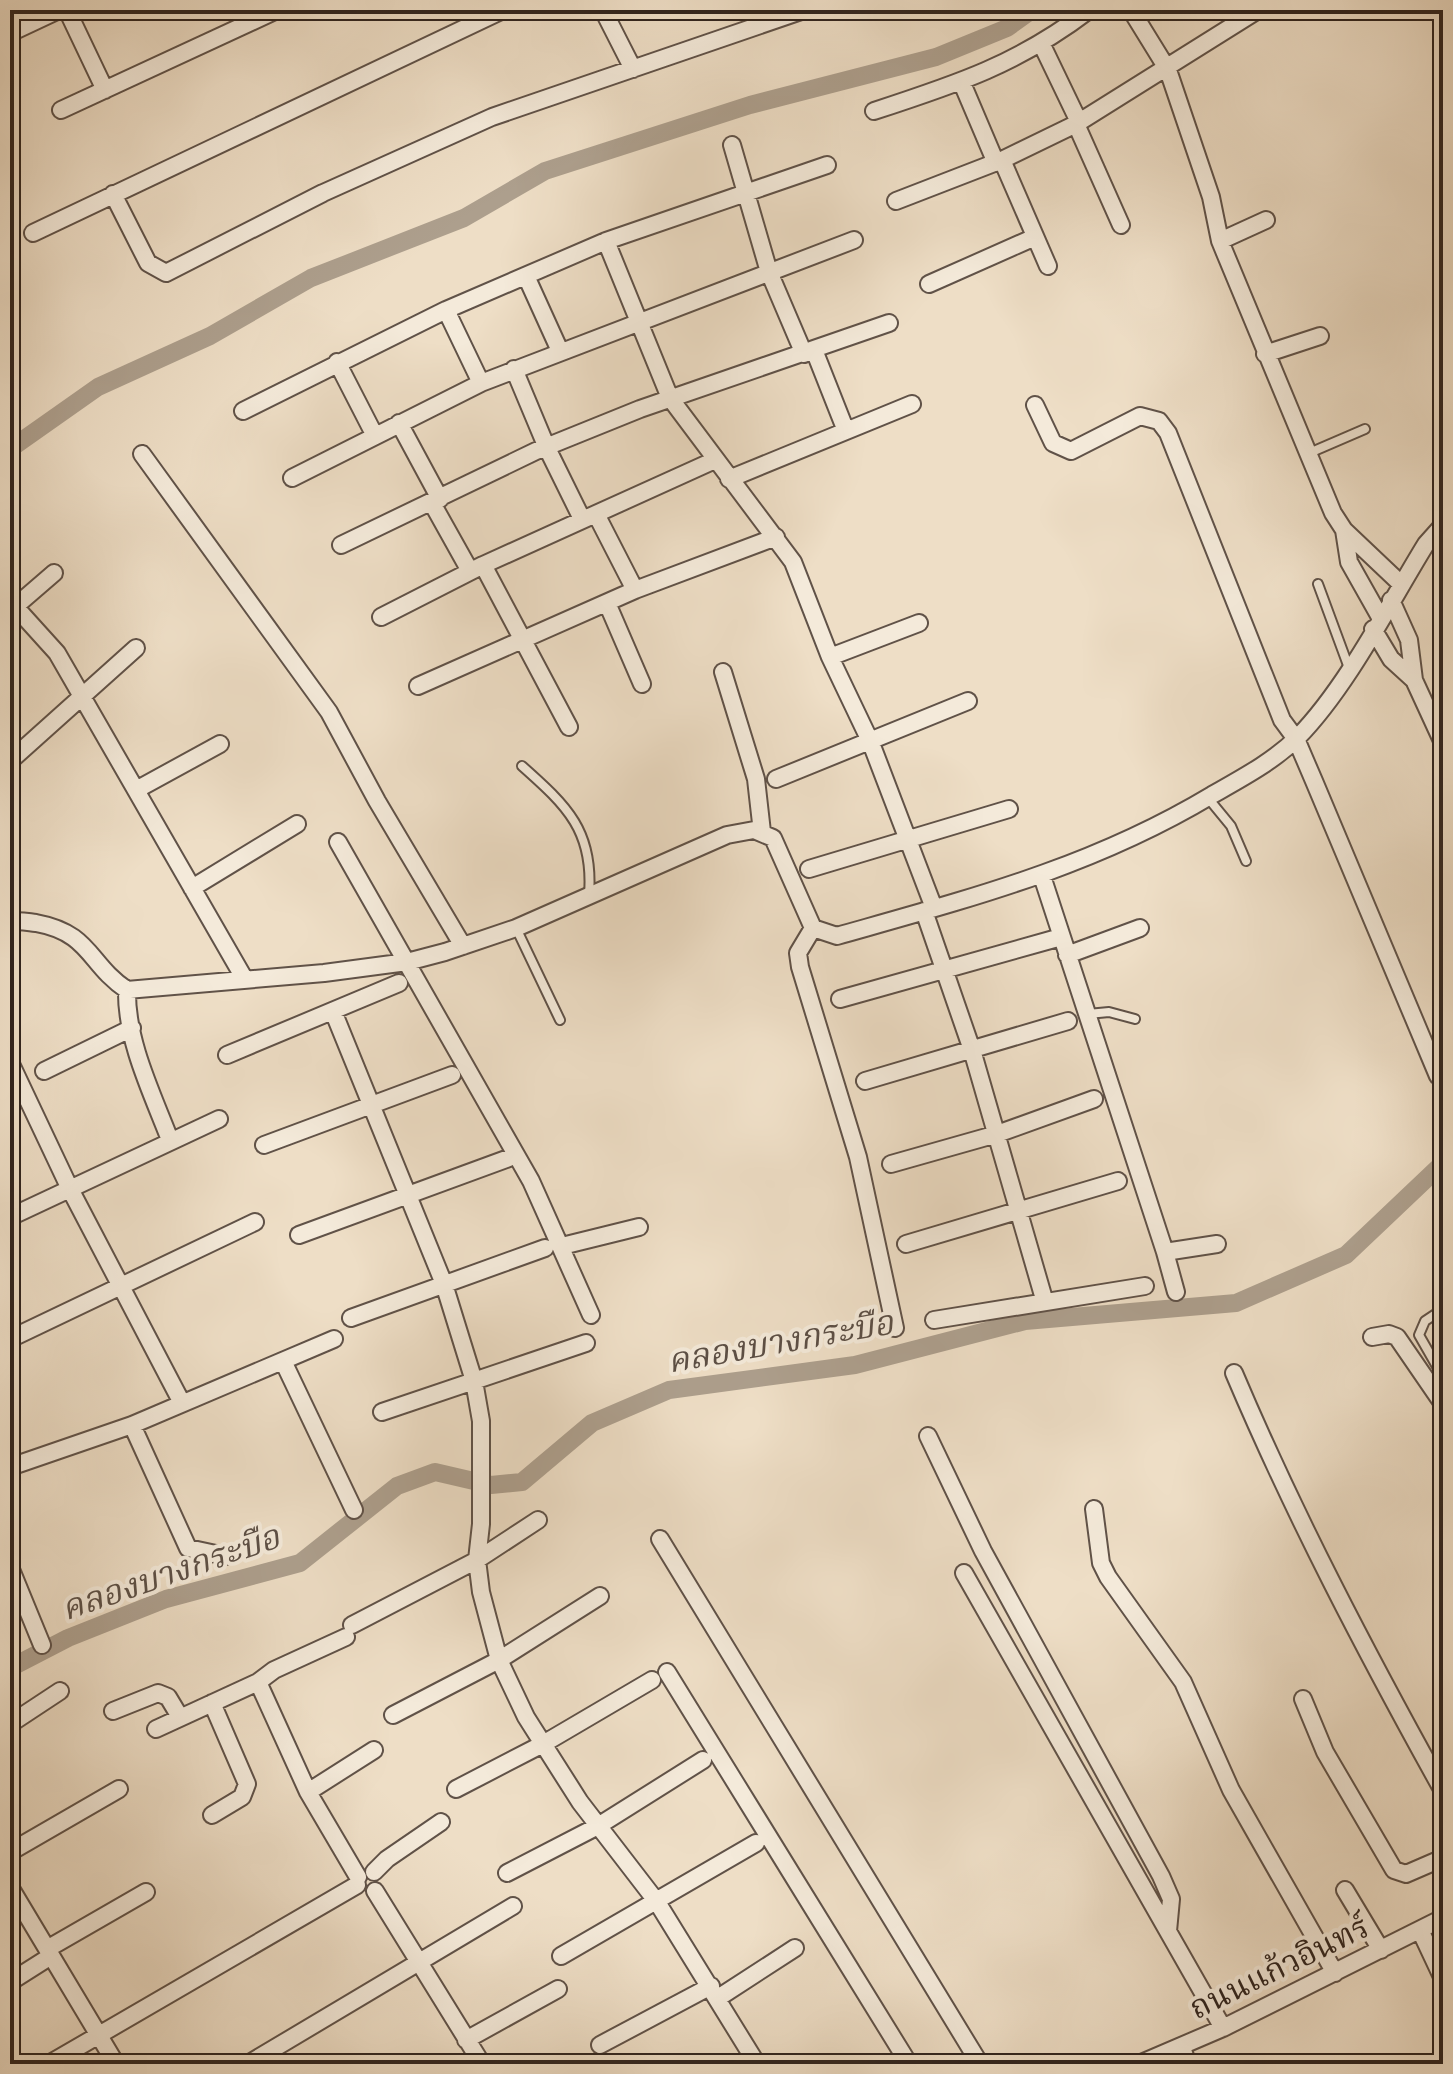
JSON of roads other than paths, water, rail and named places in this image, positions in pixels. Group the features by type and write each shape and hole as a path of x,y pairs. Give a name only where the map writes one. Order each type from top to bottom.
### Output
{"street":[{"path":"10,33 59,10"},
{"path":"67,10 105,90"},
{"path":"61,110 277,10"},
{"path":"33,233 503,10"},
{"path":"603,10 633,69"},
{"path":"113,194 148,263 166,273 323,193 492,117 804,10"},
{"path":"874,111 962,83 1042,45 1089,10"},
{"path":"1131,10 1168,70 1211,197 1220,241 1306,455 1333,513 1344,530 1401,584"},
{"path":"896,201 999,161 1078,123 1168,70 1258,10"},
{"path":"1042,45 1121,225"},
{"path":"962,83 1048,266"},
{"path":"732,145 769,272 846,431"},
{"path":"243,411 446,310 606,241 827,165"},
{"path":"1220,241 1266,220"},
{"path":"929,284 1035,237"},
{"path":"292,478 514,369 854,240"},
{"path":"606,241 670,398 793,562 830,657 871,743 929,910 1044,1299"},
{"path":"526,276 560,351"},
{"path":"446,310 481,383"},
{"path":"341,545 547,448 670,398 889,323"},
{"path":"1265,354 1320,336"},
{"path":"337,362 375,436"},
{"path":"514,369 547,448 635,590"},
{"path":"729,479 912,404"},
{"path":"1035,405 1053,443 1071,451 1140,416 1159,421 1168,433 1282,720 1296,739 1438,1076"},
{"path":"399,423 436,501 523,638 569,727"},
{"path":"142,454 329,712 377,801 463,946"},
{"path":"381,617 477,568 715,460"},
{"path":"10,922 59,927 87,947 115,982 127,990 324,973 407,962 463,946 516,928 727,835 745,831 762,832 775,841 813,928 837,936 1042,876 1136,838 1208,798 1296,739 1326,704 1426,544 1443,525"},
{"path":"1344,530 1349,562 1391,659 1414,680"},
{"path":"418,686 635,590 776,537"},
{"path":"54,573 12,606 57,653 244,978"},
{"path":"1391,600 1409,640 1414,680 1443,743"},
{"path":"607,603 642,684"},
{"path":"830,657 919,623"},
{"path":"10,761 136,648"},
{"path":"723,672 756,779 762,832"},
{"path":"776,779 871,743 968,701"},
{"path":"136,790 220,744"},
{"path":"809,869 1009,809"},
{"path":"192,888 297,824"},
{"path":"338,842 491,1107 554,1247 591,1315"},
{"path":"1042,876 1176,1292"},
{"path":"813,928 802,942 800,967 858,1157 895,1328"},
{"path":"1067,955 1140,928"},
{"path":"840,999 1054,939"},
{"path":"227,1055 399,983"},
{"path":"127,990 142,1067 170,1140"},
{"path":"333,1011 444,1284 474,1381 481,1443 481,1524 477,1560 481,1592 499,1660 511,1689 543,1744 598,1826 657,1902 757,2064"},
{"path":"865,1081 1068,1021"},
{"path":"44,1071 132,1028"},
{"path":"10,1062 17,1094 182,1403"},
{"path":"264,1145 452,1075"},
{"path":"891,1164 997,1134 1094,1099"},
{"path":"10,1217 219,1119"},
{"path":"299,1235 509,1158"},
{"path":"906,1244 1118,1181"},
{"path":"10,1339 255,1222"},
{"path":"351,1318 554,1247 639,1227"},
{"path":"1165,1252 1217,1244"},
{"path":"934,1320 1044,1299 1145,1286"},
{"path":"1372,1337 1389,1334 1397,1337 1443,1404"},
{"path":"10,1467 132,1425 334,1339"},
{"path":"382,1412 586,1343"},
{"path":"283,1361 354,1510"},
{"path":"1234,1373 1282,1487 1385,1689 1443,1791"},
{"path":"132,1425 188,1548 225,1556"},
{"path":"928,1436 983,1551 1161,1876 1171,1899 1168,1931"},
{"path":"1094,1509 1101,1563 1108,1577 1183,1682 1231,1790 1335,1973"},
{"path":"156,1729 258,1682 274,1670 477,1560 538,1520"},
{"path":"660,1539 980,2064"},
{"path":"964,1573 1223,2028"},
{"path":"11,1574 42,1645"},
{"path":"393,1715 499,1660 600,1596"},
{"path":"456,1789 543,1744 660,1676 909,2064"},
{"path":"258,1682 308,1792 363,1878 379,1884 375,1891 482,2064"},
{"path":"10,1724 60,1691"},
{"path":"113,1711 158,1693 168,1697 180,1717"},
{"path":"1303,1699 1325,1752 1394,1870 1406,1874 1443,1858"},
{"path":"212,1703 247,1784 242,1797 212,1815"},
{"path":"308,1792 374,1750"},
{"path":"507,1873 598,1826 703,1760"},
{"path":"10,1852 119,1789"},
{"path":"49,2064 363,1878 441,1822"},
{"path":"561,1956 756,1843"},
{"path":"10,1887 116,2064"},
{"path":"1345,1890 1381,1950"},
{"path":"10,1982 49,1952 146,1892"},
{"path":"248,2064 513,1906"},
{"name":"ถนนแก้วอินทร์","path":"1139,2064 1223,2028 1443,1918"},
{"path":"1420,1930 1443,1979"},
{"path":"600,2045 714,1992 795,1948"},
{"path":"466,2040 558,1989"}],"lane":[{"path":"1306,455 1365,429"},
{"path":"1318,584 1349,668"},
{"path":"522,766 563,801 579,829 590,856 589,896"},
{"path":"1208,798 1231,826 1246,861"},
{"path":"516,928 560,1020"},
{"path":"1087,1014 1109,1012 1135,1019"},
{"path":"1443,1309 1419,1328 1424,1344 1443,1377"},
{"path":"1185,2044 1192,2064"}],"waterway":[{"path":"10,449 98,387 210,336 311,278 464,218 545,171 750,105 936,57 1007,28 1032,10"},
{"name":"คลองบางกระบือ","path":"10,1668 68,1638 166,1599 300,1563 397,1486 435,1472 491,1485 522,1482 592,1423 669,1390 855,1365 1025,1321 1236,1303 1346,1255 1443,1163"}]}
